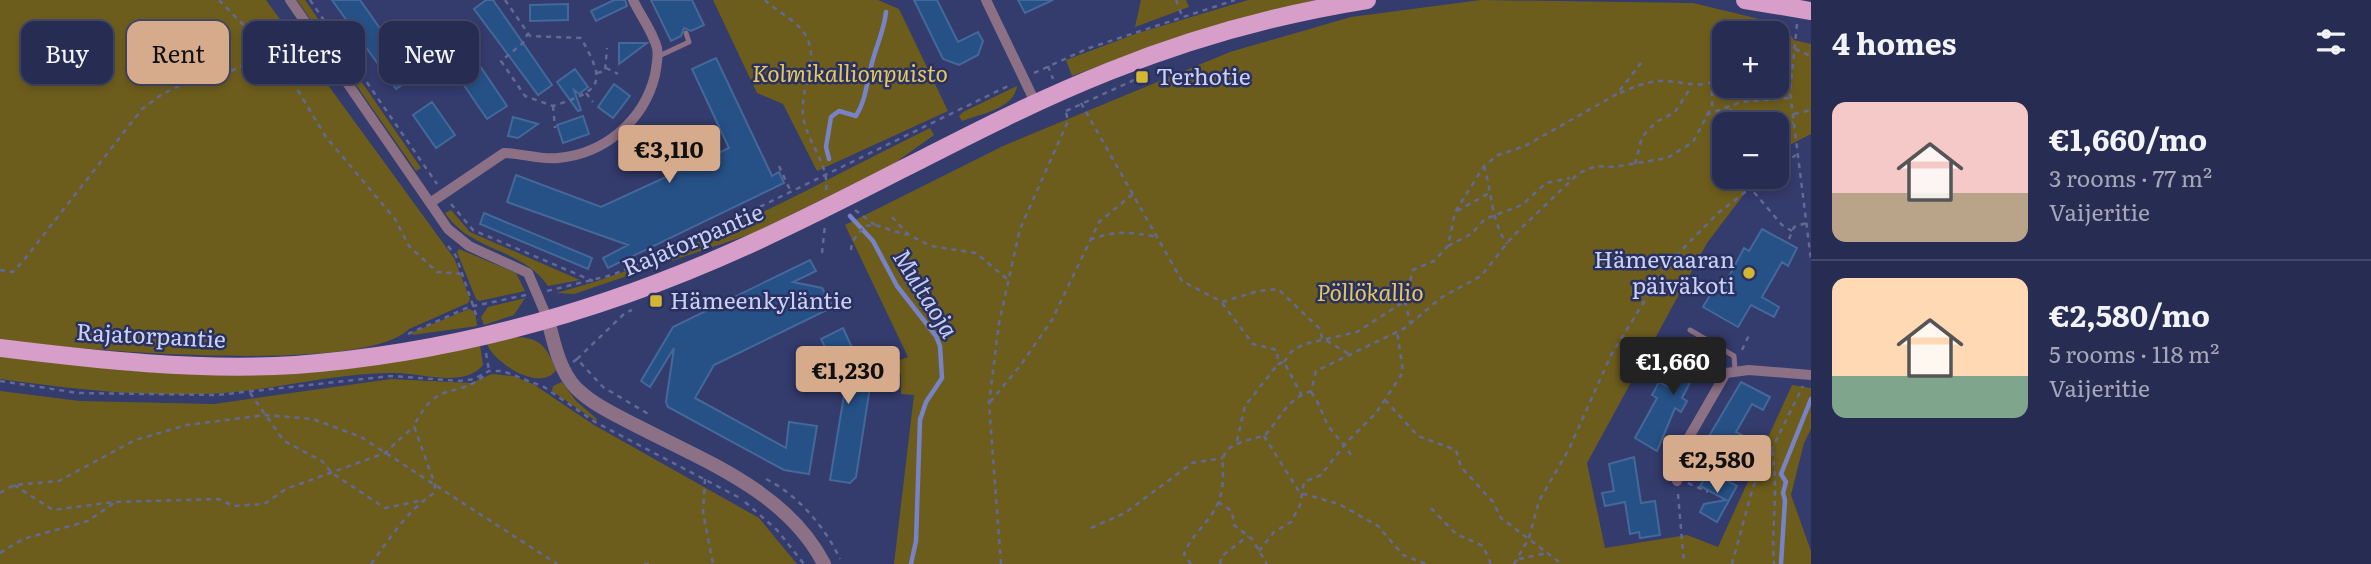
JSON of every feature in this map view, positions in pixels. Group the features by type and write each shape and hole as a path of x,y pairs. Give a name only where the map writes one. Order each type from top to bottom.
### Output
{"main road":[{"name":"Rajatorpantie","path":"0,348 183,365 294,365 429,347 548,320 626,295 758,241 1036,104 1107,72 1198,39 1367,0"},
{"path":"1745,0 1808,12"}],"street":[{"path":"290,0 455,237 528,273 548,320 564,372 576,388 623,418 762,493 806,534 824,564"},
{"path":"430,203 504,153 559,158 595,148 613,139 626,127 647,99 658,56 657,47 633,0"},
{"path":"986,0 1036,104"},
{"path":"1677,481 1681,451 1717,384 1726,373 1735,370 1810,375"}],"lane":[{"path":"658,56 689,42 686,33"},
{"path":"1690,330 1734,356 1735,370"}],"path":[{"path":"219,0 243,25"},
{"path":"310,0 472,230 593,281 666,253 1048,66 1182,16 1234,0"},
{"path":"505,0 528,33 530,36 581,38 597,73 597,80 586,93 553,106 525,96 501,61 523,43 528,33"},
{"path":"765,0 807,38 812,63 803,98 803,117 826,174"},
{"path":"1176,0 1182,16"},
{"path":"1794,40 1791,98 1811,260"},
{"path":"606,68 607,48"},
{"path":"1793,49 1811,56"},
{"path":"0,270 13,272 24,260 142,109 162,93 197,78 212,78 241,67 243,63"},
{"path":"1617,94 1642,63"},
{"path":"1002,564 989,403 1007,279 1020,229 1068,121 1048,66"},
{"path":"597,73 606,68"},
{"path":"606,68 618,74"},
{"path":"1066,111 1149,74"},
{"path":"1448,246 1455,212 1484,166 1498,155 1525,146 1617,94 1658,81 1691,87 1712,84"},
{"path":"294,84 326,137 395,219 410,246 437,272 463,274 476,307 479,325"},
{"path":"1635,164 1642,137 1656,122 1675,113 1691,87"},
{"path":"586,93 593,102"},
{"path":"1410,323 1405,302 1413,270 1434,261 1448,246 1471,234 1485,219 1522,205 1546,183 1571,178 1597,166 1635,164 1667,158 1693,142 1712,106 1712,98"},
{"path":"1706,115 1731,105 1791,98"},
{"path":"1081,103 1182,281 1222,302 1253,344 1277,350 1278,364"},
{"path":"1731,105 1731,112"},
{"path":"553,106 555,128"},
{"path":"1793,114 1811,110"},
{"path":"1789,124 1794,120"},
{"path":"1789,160 1798,153"},
{"path":"779,166 791,192"},
{"path":"1484,166 1492,192 1494,216 1507,244"},
{"path":"1311,391 1316,371 1410,323 1442,297 1481,276 1507,244 1571,178"},
{"path":"1514,564 1529,538 1539,501 1569,449 1611,355 1667,265 1718,213 1748,189 1782,225 1792,231"},
{"path":"1455,212 1492,192"},
{"path":"989,403 1020,366 1052,320 1099,222 1133,194"},
{"path":"842,200 874,225 909,235 931,246 976,253 1007,279"},
{"path":"892,217 909,235"},
{"path":"1789,239 1794,227 1806,223"},
{"path":"851,250 852,242 860,228 874,225"},
{"path":"1090,240 1110,232 1133,232 1157,237"},
{"path":"1222,302 1258,291 1278,289 1320,328 1322,338 1349,354"},
{"path":"1191,564 1184,554 1218,502 1223,458 1237,441 1245,406 1278,364 1284,362 1298,348 1322,338 1357,332 1405,302"},
{"path":"408,334 441,317 476,307"},
{"path":"577,359 625,313 635,309"},
{"path":"1259,551 1273,532 1291,522 1300,505 1300,492 1304,482 1321,475 1385,400 1403,372 1396,331"},
{"path":"1740,355 1749,335"},
{"path":"483,346 489,371"},
{"path":"1284,362 1301,394"},
{"path":"14,485 53,510 114,502 218,499 234,506 264,504 286,489 385,453 414,426 422,410 444,390 474,384 489,371"},
{"path":"0,381 78,393 217,395 391,376 460,381 474,379 489,371 524,377 544,387 595,422 742,499 764,516 804,564"},
{"path":"1732,564 1753,487 1810,375"},
{"path":"1237,441 1264,436 1279,413 1301,394 1311,391"},
{"path":"1311,391 1323,407 1328,426 1345,444 1353,459"},
{"path":"250,393 284,441 322,461 332,473 384,508 422,501"},
{"path":"1385,400 1419,436 1456,450 1461,467 1493,502 1501,518 1562,564"},
{"path":"0,493 14,485 59,481 135,440 187,425 266,415 313,419 361,438 557,564"},
{"path":"371,564 392,534 422,501 434,493 435,485 414,426"},
{"path":"1264,436 1300,492 1339,504 1378,526 1403,555 1426,564"},
{"path":"1772,451 1777,498 1772,538 1774,564"},
{"path":"1091,528 1125,513 1192,463 1223,458"},
{"path":"705,479 703,512 713,564"},
{"path":"1684,564 1677,481 1708,492"},
{"path":"0,553 23,538 88,521 114,502"},
{"path":"1218,502 1232,512 1234,525 1248,536 1267,564"},
{"path":"1431,508 1456,534 1483,546 1491,564"},
{"path":"1220,564 1222,556 1248,536"},
{"path":"1519,559 1549,553"},
{"path":"644,564 651,564"}],"green space":[{"path":"0,0 266,0 281,21 243,21 243,84 327,84 454,258 470,299 468,303 381,343 336,352 278,356 148,353 0,340"},
{"path":"297,0 305,0 320,21 312,21"},
{"name":"Kolmikallionpuisto","path":"713,0 878,0 899,9 948,111 817,171 783,104 757,93"},
{"path":"1141,0 1186,0 1189,7 1135,27"},
{"path":"1248,0 1316,0 1192,34 1072,76 1066,60 1138,33"},
{"name":"Pöllökallio","path":"1481,0 1693,3 1767,21 1712,21 1712,98 1789,98 1789,32 1794,40 1811,44 1811,134 1789,145 1789,112 1712,112 1712,189 1748,189 1707,243 1587,463 1605,548 1687,535 1718,547 1792,385 1811,388 1811,429 1804,443 1791,495 1811,551 1811,564 894,564 914,395 901,394 901,375 894,362 908,357 845,225 1003,146 1230,52 1351,17"},
{"path":"355,84 363,84 421,168 416,171"},
{"path":"1017,86 1010,100 995,110 962,121 959,116 963,112"},
{"path":"930,128 934,135 892,165 754,233 574,294 556,293 653,261 700,241"},
{"path":"451,210 470,232 580,280 548,286 537,273 524,264 469,236 456,226 445,213"},
{"path":"459,249 516,273 525,291 479,301 457,252"},
{"path":"525,298 514,315 484,325 481,317 488,307"},
{"path":"469,309 475,312 477,326 412,335 413,332"},
{"path":"515,337 531,339 542,345 556,370 549,376 540,378 518,373 491,352 487,344"},
{"path":"480,345 483,365 475,372 453,378 403,373 371,374 244,391 195,394 83,389 0,379 0,357 147,372"},
{"path":"492,374 513,376 533,384 594,425 759,518 797,564 0,564 0,391 80,401 214,404 391,379 471,383"},
{"path":"562,382 596,421 552,391 553,386"}],"building":[{"path":"332,0 360,0 379,27 379,65 365,46 365,21 347,21"},
{"path":"486,0 493,0 552,85 538,95 474,9"},
{"path":"614,0 625,0 627,6 596,21 591,11"},
{"path":"651,0 692,0 704,25 691,31 684,28 681,36 671,41"},
{"path":"914,0 937,0 958,42 978,32 983,41 978,55 959,65 943,59"},
{"path":"1018,0 1053,0 1025,13"},
{"path":"568,4 568,20 530,21 530,5"},
{"path":"619,43 647,43 619,64"},
{"path":"716,58 772,176 779,172 784,183 608,268 603,258 628,245 507,202 516,175 601,207 729,148 692,69"},
{"path":"479,64 507,106 487,119 463,84 479,84"},
{"path":"575,69 588,87 579,94 574,90 581,110 578,111 557,82"},
{"path":"614,84 630,96 613,118 598,107"},
{"path":"432,102 455,135 436,148 413,115"},
{"path":"583,116 589,134 563,143 557,125"},
{"path":"513,117 538,124 518,138 508,136"},
{"path":"484,213 592,258 588,269 480,224"},
{"path":"1762,229 1797,248 1788,266 1782,262 1762,297 1779,307 1774,317 1751,305 1738,327 1703,307 1720,279 1726,282 1744,248 1749,251"},
{"path":"810,260 816,271 793,282 822,288 833,307 714,365 695,398 786,448 789,422 817,426 809,474 784,470 668,407 666,402 674,348 650,387 641,381 673,327"},
{"path":"843,328 870,387 856,477 850,483 830,480 845,389 821,339"},
{"path":"1697,343 1715,353 1700,381 1693,377 1682,398 1687,401 1681,412 1675,408 1657,451 1635,438 1657,398 1652,395 1659,382 1672,389 1684,366 1678,363 1683,353 1689,357"},
{"path":"1741,382 1770,397 1763,410 1752,404 1736,432 1744,436 1735,454 1724,449 1717,462 1699,453"},
{"path":"1634,457 1641,503 1655,501 1660,535 1640,538 1639,532 1630,534 1625,502 1605,506 1602,493 1614,491 1609,464"},
{"path":"1709,471 1737,486 1717,522 1700,512 1704,504 1726,500 1700,486"}],"waterway":[{"name":"Multaoja","path":"829,159 826,147 831,117 839,111 856,116 864,98 886,12"},
{"name":"Multaoja","path":"850,216 873,241 897,286 936,336 940,346 942,378 926,402 920,420 916,541 911,564"},
{"path":"1781,564 1785,500 1783,493 1786,482 1781,474 1811,399"}],"place":[{"name":"Terhotie","path":"1142,77"},
{"name":"Hämevaaran päiväkoti","path":"1749,273"},
{"name":"Hämeenkyläntie","path":"656,301"}]}
